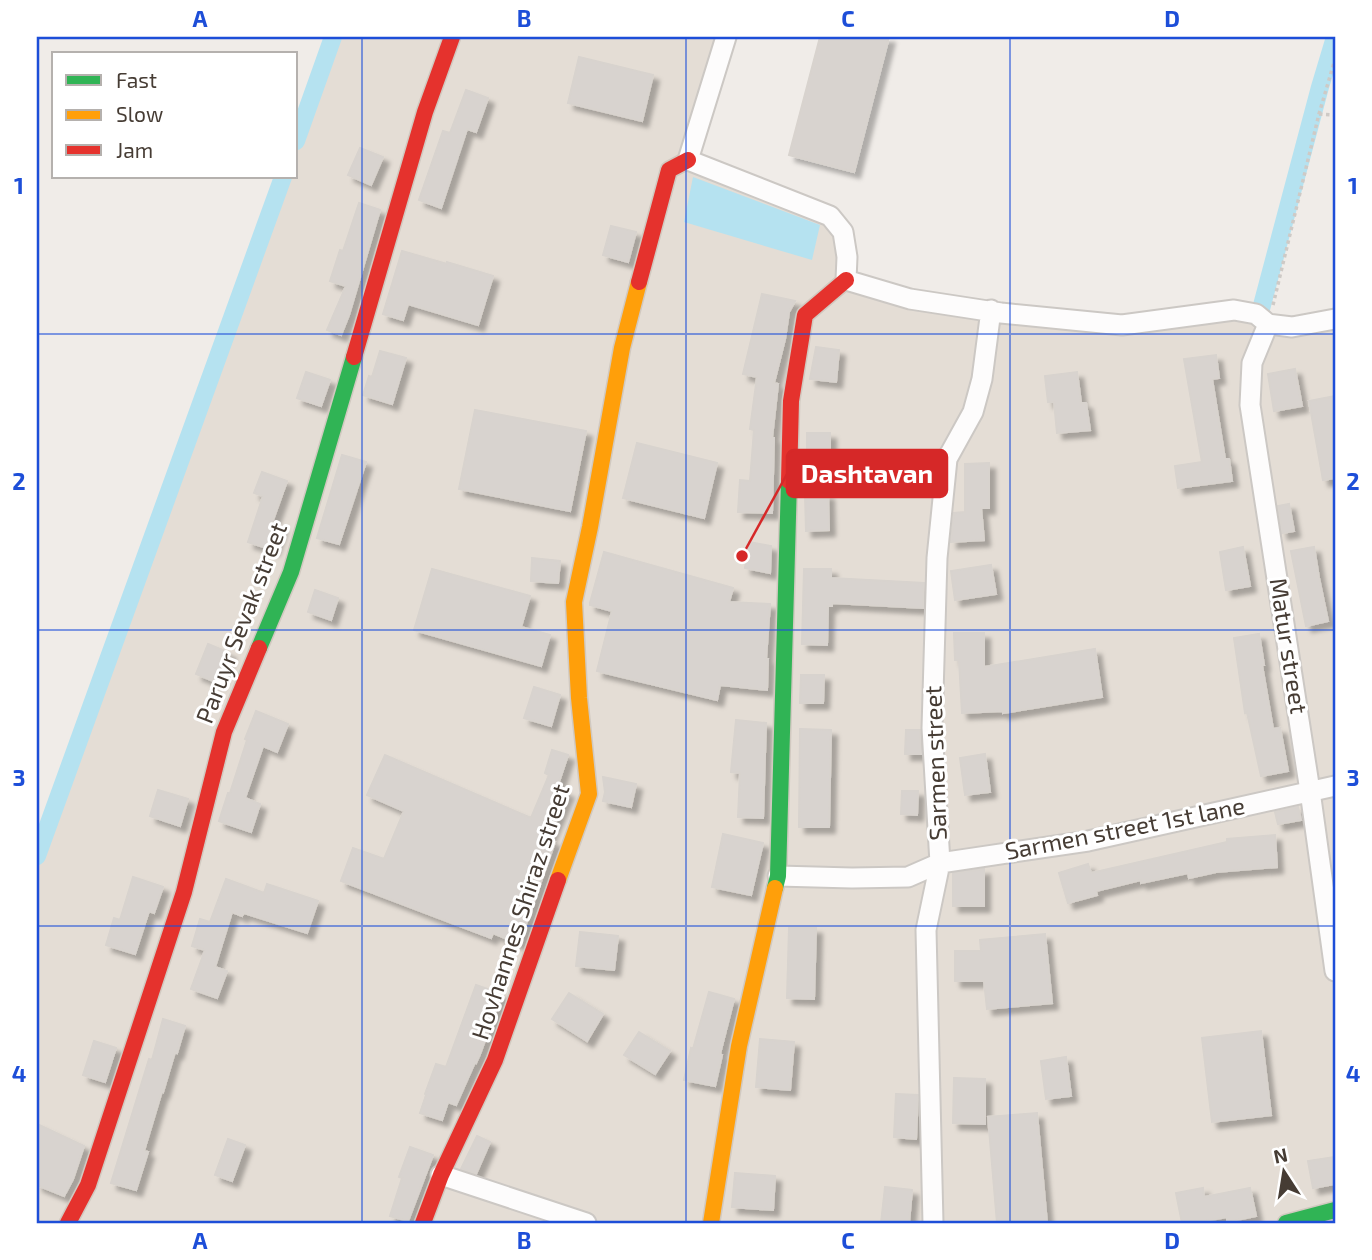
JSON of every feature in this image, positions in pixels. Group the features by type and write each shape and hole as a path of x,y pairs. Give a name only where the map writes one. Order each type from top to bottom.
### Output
{"street":[{"name":"Paruyr Sevak street","path":"68,1223 88,1185 184,892 224,732 291,572 425,112 452,37"},
{"path":"711,1223 739,1046 778,876 791,401 805,315 846,281 847,257 843,232 830,216 688,160 726,37"},
{"name":"Hovhannes Shiraz street","path":"423,1223 441,1175 495,1060 589,794 579,698 575,602 625,335 668,170 688,160"},
{"path":"846,281 911,299 1122,325 1234,310 1256,314 1268,324 1292,327 1335,320"},
{"name":"Sarmen street","path":"933,1223 926,930 940,863 932,728 937,558 947,459 973,412 982,379 991,310"},
{"name":"Matur street","path":"1268,324 1252,363 1250,405 1335,971"},
{"name":"Sarmen street 1st lane","path":"778,876 908,877 940,863 1088,841 1335,786"},
{"path":"441,1175 586,1223"},
{"path":"1286,1223 1335,1210"}],"path":[{"path":"1268,324 1335,59"},
{"path":"1319,114 1335,115"}],"shaded area":[{"path":"341,37 728,37 695,157 839,214 860,278 970,311 1125,319 1252,318 1335,323 1335,1223 37,1223 37,868 281,192 287,178 298,178 298,148"}],"water":[{"path":"693,177 820,225 812,260 684,222"}],"building":[{"path":"820,37 889,37 854,172 789,155"},
{"path":"579,57 653,75 642,121 568,103"},
{"path":"466,90 488,98 476,132 467,129 441,208 419,200 443,131 450,133"},
{"path":"360,148 383,157 371,185 348,175"},
{"path":"359,203 380,210 341,335 327,330 346,286 330,281"},
{"path":"611,226 636,232 628,262 603,255"},
{"path":"402,251 493,276 478,325 408,304 403,320 383,314"},
{"path":"762,294 795,301 789,312 774,383 778,384 772,438 772,513 738,512 740,480 750,481 754,430 750,429 757,377 743,374"},
{"path":"816,347 839,350 836,382 810,379"},
{"path":"380,351 406,358 392,404 363,395"},
{"path":"1216,355 1219,378 1212,379 1225,459 1229,459 1232,481 1178,488 1175,466 1202,462 1184,359"},
{"path":"1295,369 1302,406 1274,411 1268,374"},
{"path":"306,372 330,380 321,406 297,398"},
{"path":"1077,372 1081,403 1086,403 1090,430 1057,433 1054,402 1048,402 1045,376"},
{"path":"1335,396 1335,478 1323,480 1309,401"},
{"path":"475,410 586,431 570,511 459,489"},
{"path":"807,433 830,433 830,463 807,463"},
{"path":"637,443 717,463 704,518 623,498"},
{"path":"342,455 366,462 339,544 317,538"},
{"path":"989,463 989,508 981,508 984,540 951,542 954,513 965,512 965,464"},
{"path":"262,472 287,481 272,523 281,526 273,550 248,542 263,496 254,493"},
{"path":"805,494 828,494 829,530 806,531"},
{"path":"1289,504 1294,531 1282,533 1278,506"},
{"path":"749,542 771,546 770,573 745,568"},
{"path":"1243,547 1250,586 1226,590 1220,552"},
{"path":"1314,547 1328,621 1306,626 1291,551"},
{"path":"604,552 733,588 729,602 770,604 767,690 720,685 717,700 597,671 612,611 590,605"},
{"path":"532,558 560,561 558,583 531,581"},
{"path":"991,565 996,594 955,600 951,571"},
{"path":"432,569 530,596 521,627 550,635 541,666 414,630"},
{"path":"804,569 831,569 831,578 924,583 923,608 832,603 832,606 828,606 827,645 802,644"},
{"path":"315,590 338,598 331,620 308,612"},
{"path":"954,633 984,633 984,667 1095,649 1102,697 1003,713 962,713 959,660 955,660"},
{"path":"1259,634 1273,729 1280,728 1288,771 1261,776 1247,712 1245,713 1234,638"},
{"path":"208,644 230,653 218,683 196,674"},
{"path":"801,675 824,675 823,703 800,703"},
{"path":"534,687 560,695 551,726 524,718"},
{"path":"256,711 288,724 277,752 263,746 245,798 260,804 251,832 219,821"},
{"path":"736,720 766,723 763,818 738,817 740,773 731,772"},
{"path":"800,729 831,730 829,827 799,827"},
{"path":"906,730 920,730 921,754 905,754"},
{"path":"552,750 568,755 557,788 568,792 548,839 555,842 519,944 493,933 491,938 341,881 353,848 384,859 404,811 367,795 385,755 531,818 549,775 545,773"},
{"path":"985,754 990,792 965,795 960,758"},
{"path":"603,777 636,784 631,807 603,801"},
{"path":"158,790 188,799 180,826 150,816"},
{"path":"902,791 918,791 917,815 901,814"},
{"path":"1298,807 1301,820 1278,824 1275,812"},
{"path":"723,834 763,843 751,895 712,887"},
{"path":"1275,835 1277,867 1216,872 1189,878 1188,873 1141,883 1141,880 1096,891 1097,895 1068,903 1059,873 1088,864 1091,873 1227,842 1227,839"},
{"path":"984,869 984,906 953,906 953,873"},
{"path":"133,877 163,887 154,913 149,911 135,954 106,945 114,918 120,920"},
{"path":"226,879 264,893 267,884 318,901 307,933 244,913 242,916 232,912 215,967 227,971 217,998 191,989 205,950 192,946 200,919 210,922"},
{"path":"789,928 816,928 814,999 787,998"},
{"path":"580,932 618,936 614,970 576,966"},
{"path":"1045,934 1052,1003 987,1009 984,981 955,981 955,951 981,951 980,940"},
{"path":"476,985 502,994 480,1054 456,1105 448,1102 442,1120 420,1113 436,1064 446,1067"},
{"path":"709,992 734,999 715,1086 684,1080"},
{"path":"569,993 603,1014 587,1041 552,1019"},
{"path":"163,1019 185,1026 144,1151 148,1152 136,1190 111,1183"},
{"path":"1261,1031 1271,1115 1212,1122 1202,1038"},
{"path":"639,1032 670,1051 655,1074 624,1055"},
{"path":"760,1039 794,1042 790,1090 756,1087"},
{"path":"94,1041 116,1048 105,1082 83,1075"},
{"path":"1066,1057 1071,1096 1046,1099 1041,1061"},
{"path":"954,1078 985,1079 985,1124 953,1123"},
{"path":"896,1094 918,1095 916,1139 894,1137"},
{"path":"1037,1113 1047,1223 997,1223 988,1117"},
{"path":"37,1124 84,1146 64,1196 37,1185"},
{"path":"477,1136 490,1142 476,1174 461,1169"},
{"path":"228,1139 245,1145 232,1181 215,1175"},
{"path":"410,1147 433,1155 408,1221 390,1216 402,1178 399,1177"},
{"path":"1335,1157 1335,1184 1313,1188 1308,1161"},
{"path":"735,1173 775,1176 773,1210 732,1207"},
{"path":"885,1187 912,1190 909,1223 881,1223"},
{"path":"1203,1188 1204,1197 1250,1188 1256,1216 1227,1222 1227,1217 1182,1223 1176,1193"}],"waterway":[{"path":"298,135 333,37"},
{"path":"1261,309 1335,37"},
{"path":"37,856 283,178"}],"traffic: fast":[{"path":"259,648 291,572 354,357"},
{"path":"775,888 778,876 789,481"},
{"path":"1286,1223 1335,1210"}],"traffic: slow":[{"path":"558,880 589,794 579,698 574,602 622,348 639,282"},
{"path":"711,1223 739,1046 775,888"}],"traffic: jam":[{"path":"354,357 425,112 452,37"},
{"path":"639,282 669,170 688,160"},
{"path":"789,481 791,401 805,315 846,280"},
{"path":"68,1223 88,1185 184,892 224,732 259,648"},
{"path":"423,1223 441,1175 495,1060 558,880"}],"place":[{"name":"Dashtavan","path":"742,556"}]}
